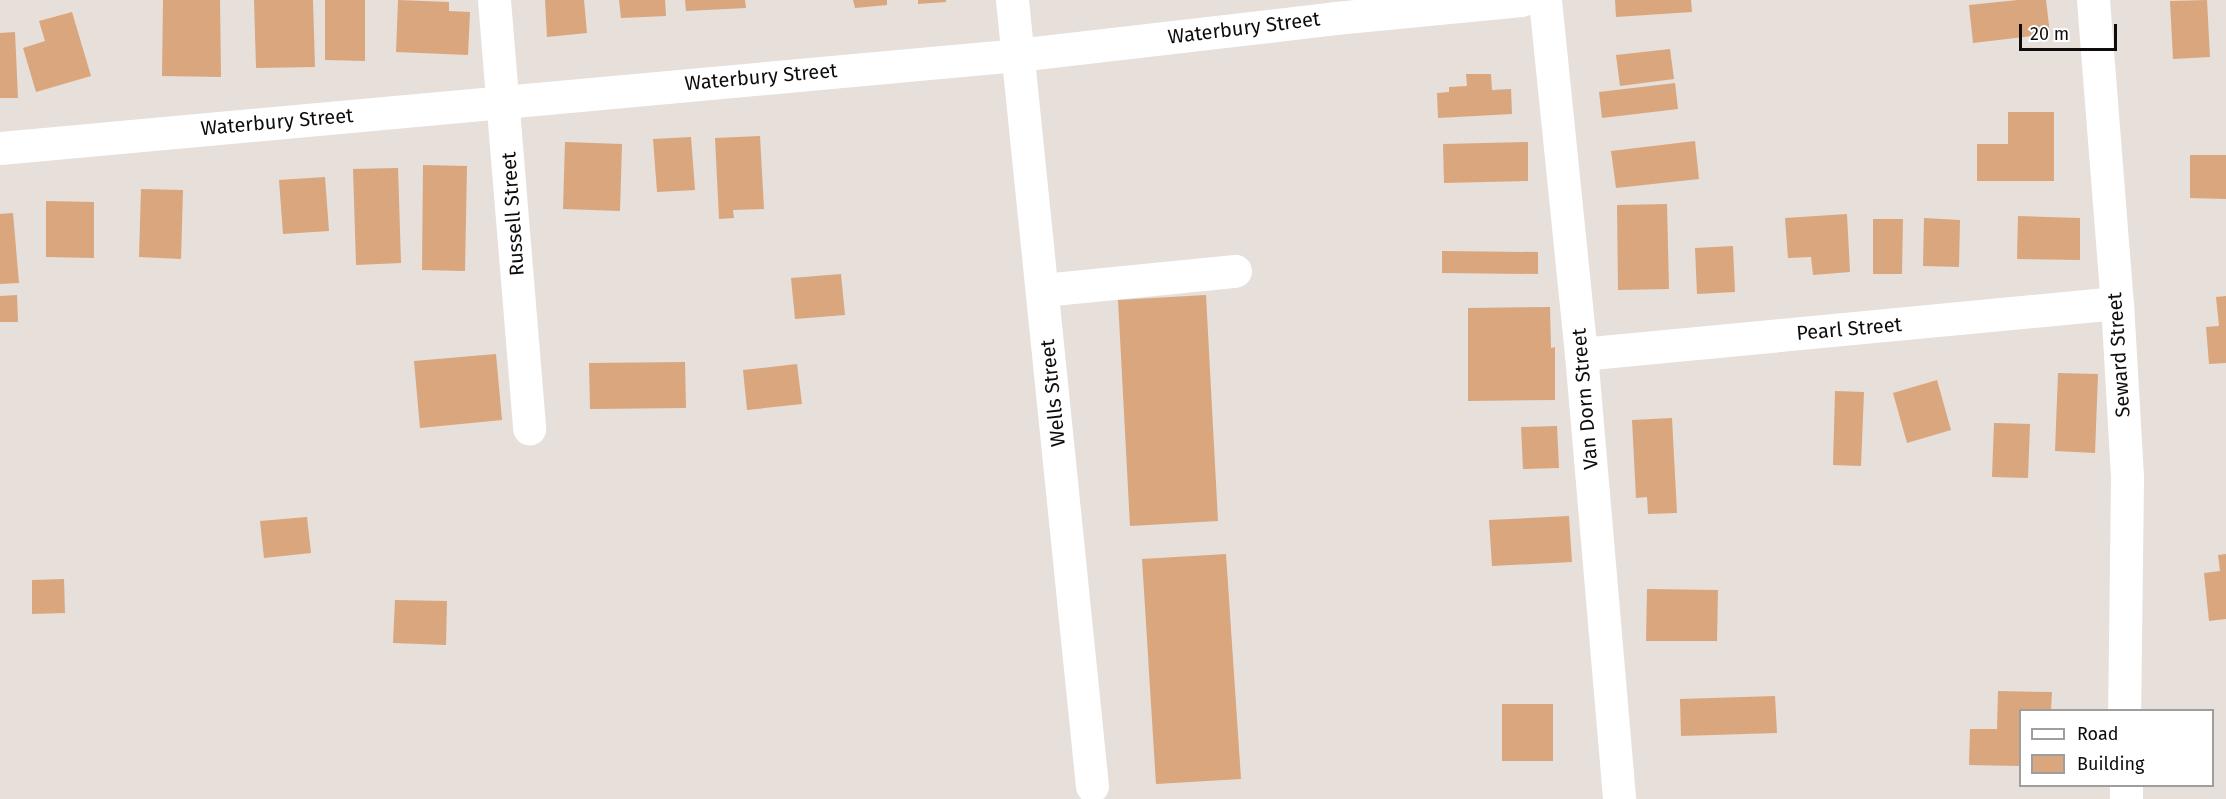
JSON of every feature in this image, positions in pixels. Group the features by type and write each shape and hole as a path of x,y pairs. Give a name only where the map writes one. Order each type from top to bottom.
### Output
{"street":[{"name":"Russell Street","path":"494,0 504,100 529,429"},
{"name":"Wells Street","path":"1012,0 1092,786"},
{"name":"Waterbury Street","path":"0,148 504,100 1017,55 1335,18 1521,0"},
{"name":"Van Dorn Street","path":"1545,0 1581,354 1618,799"},
{"name":"Seward Street","path":"2093,0 2117,303 2127,479 2124,709"},
{"path":"1043,290 1235,271"},
{"name":"Pearl Street","path":"1581,354 2117,303"}],"building":[{"path":"163,0 220,0 221,77 162,76"},
{"path":"254,0 313,0 315,67 256,68"},
{"path":"325,0 365,0 365,61 325,60"},
{"path":"398,0 449,2 449,11 470,12 468,55 396,52"},
{"path":"545,0 584,0 587,33 547,37"},
{"path":"619,0 665,0 666,16 621,18"},
{"path":"685,0 745,0 746,8 686,11"},
{"path":"853,0 887,0 887,5 855,8"},
{"path":"918,0 946,0 946,2 918,4"},
{"path":"1615,0 1691,0 1692,12 1616,17"},
{"path":"2018,0 2046,0 2050,34 1973,43 1969,5"},
{"path":"2207,0 2210,57 2173,59 2170,1"},
{"path":"72,12 91,76 36,92 23,48 45,41 39,21"},
{"path":"15,32 18,98 0,98 0,33"},
{"path":"1670,49 1674,79 1620,86 1616,55"},
{"path":"1466,74 1491,74 1492,90 1511,89 1512,114 1438,118 1437,93 1449,92 1449,87 1467,86"},
{"path":"1675,83 1678,109 1602,118 1599,92"},
{"path":"2008,112 2054,112 2054,181 1977,181 1977,144 2008,144"},
{"path":"760,136 764,209 733,210 734,218 719,219 715,138"},
{"path":"691,137 695,190 657,192 653,139"},
{"path":"1695,141 1699,179 1616,188 1611,151"},
{"path":"565,142 622,144 620,211 563,209"},
{"path":"1528,142 1528,181 1444,183 1443,144"},
{"path":"2190,155 2226,155 2226,199 2190,198"},
{"path":"423,165 467,166 465,271 422,270"},
{"path":"398,168 401,263 356,265 353,169"},
{"path":"325,177 329,231 283,234 279,180"},
{"path":"141,189 183,190 181,259 139,257"},
{"path":"46,201 94,202 94,258 46,257"},
{"path":"1667,204 1669,289 1618,290 1617,205"},
{"path":"13,213 19,283 0,284 0,214"},
{"path":"1847,214 1850,272 1813,275 1811,257 1788,258 1785,218"},
{"path":"2018,216 2080,218 2080,260 2017,259"},
{"path":"1924,218 1960,220 1959,267 1923,266"},
{"path":"1873,219 1903,219 1902,274 1873,274"},
{"path":"1733,246 1735,292 1697,294 1695,248"},
{"path":"1442,251 1538,252 1538,274 1442,273"},
{"path":"841,274 845,315 795,319 791,278"},
{"path":"17,295 18,322 0,322 0,296"},
{"path":"1206,295 1218,521 1130,526 1118,300"},
{"path":"2226,296 2226,363 2209,364 2206,327 2219,326 2216,297"},
{"path":"1550,307 1551,348 1555,347 1555,400 1468,401 1468,308"},
{"path":"496,354 502,420 420,428 414,361"},
{"path":"685,362 686,408 590,409 589,363"},
{"path":"797,364 802,404 747,410 743,370"},
{"path":"2058,373 2098,374 2095,453 2055,451"},
{"path":"1937,380 1951,430 1907,443 1893,393"},
{"path":"1835,391 1864,392 1861,466 1833,465"},
{"path":"1672,418 1677,513 1648,514 1647,497 1636,498 1632,420"},
{"path":"1994,423 2030,424 2028,478 1992,477"},
{"path":"1557,426 1559,468 1523,469 1521,427"},
{"path":"1569,516 1572,562 1492,566 1489,520"},
{"path":"307,517 311,553 264,558 260,521"},
{"path":"1226,554 1241,779 1156,784 1142,559"},
{"path":"2226,554 2226,619 2209,621 2204,573 2220,571 2218,555"},
{"path":"64,579 65,613 32,614 32,580"},
{"path":"1647,589 1718,590 1717,641 1646,641"},
{"path":"395,600 447,601 446,645 393,643"},
{"path":"1998,691 2052,692 2051,709 2019,709 2019,766 1969,765 1970,729 1997,729"},
{"path":"1775,696 1777,733 1681,736 1680,699"},
{"path":"1502,704 1553,704 1553,761 1502,761"}]}
